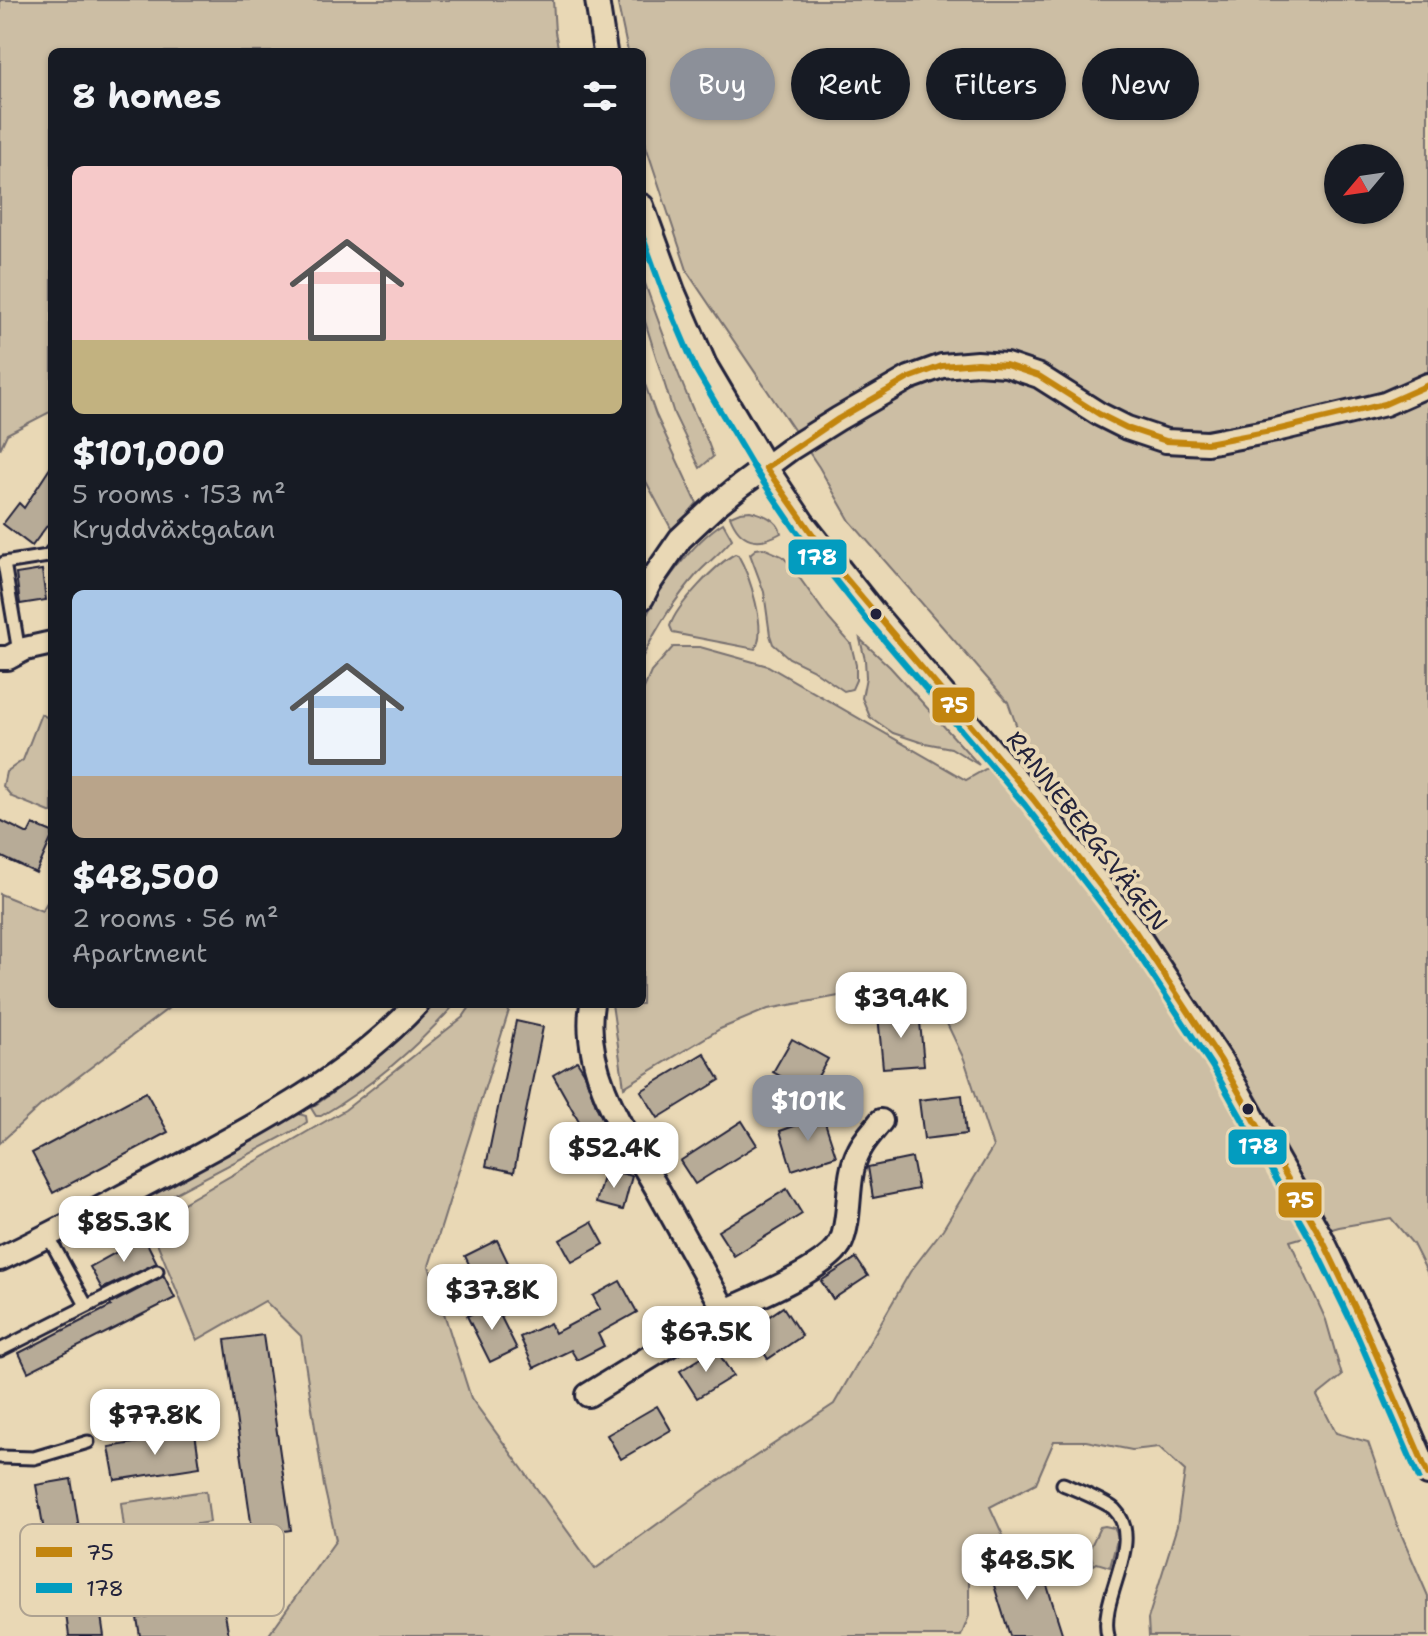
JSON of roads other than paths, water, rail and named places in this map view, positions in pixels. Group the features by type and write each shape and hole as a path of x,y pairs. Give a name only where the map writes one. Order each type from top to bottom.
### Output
{"street":[{"path":"597,0 604,48"},
{"name":"RANNEBERGSVÄGEN","path":"646,217 705,365 766,468 803,523 885,626 1033,799 1135,931 1221,1061 1322,1239 1374,1348 1428,1474"},
{"path":"646,590 680,539 715,506 790,449 909,378 942,366 977,363 1006,365 1039,376 1127,428 1166,441 1207,443 1385,404 1428,385"},
{"path":"9,655 48,644"},
{"path":"0,1259 221,1144 316,1087 396,1027 413,1008"},
{"path":"592,1008 591,1043 608,1098 725,1311"},
{"path":"588,1395 725,1311 771,1290 831,1256 841,1242 858,1151 881,1121"}],"lane":[{"path":"9,655 4,563 48,556"},
{"path":"48,1236 86,1305"},
{"path":"0,1350 157,1271"},
{"path":"0,1457 34,1458 88,1442"},
{"path":"1063,1484 1113,1508 1122,1521 1126,1548 1112,1590 1106,1629 1108,1636"}]}
